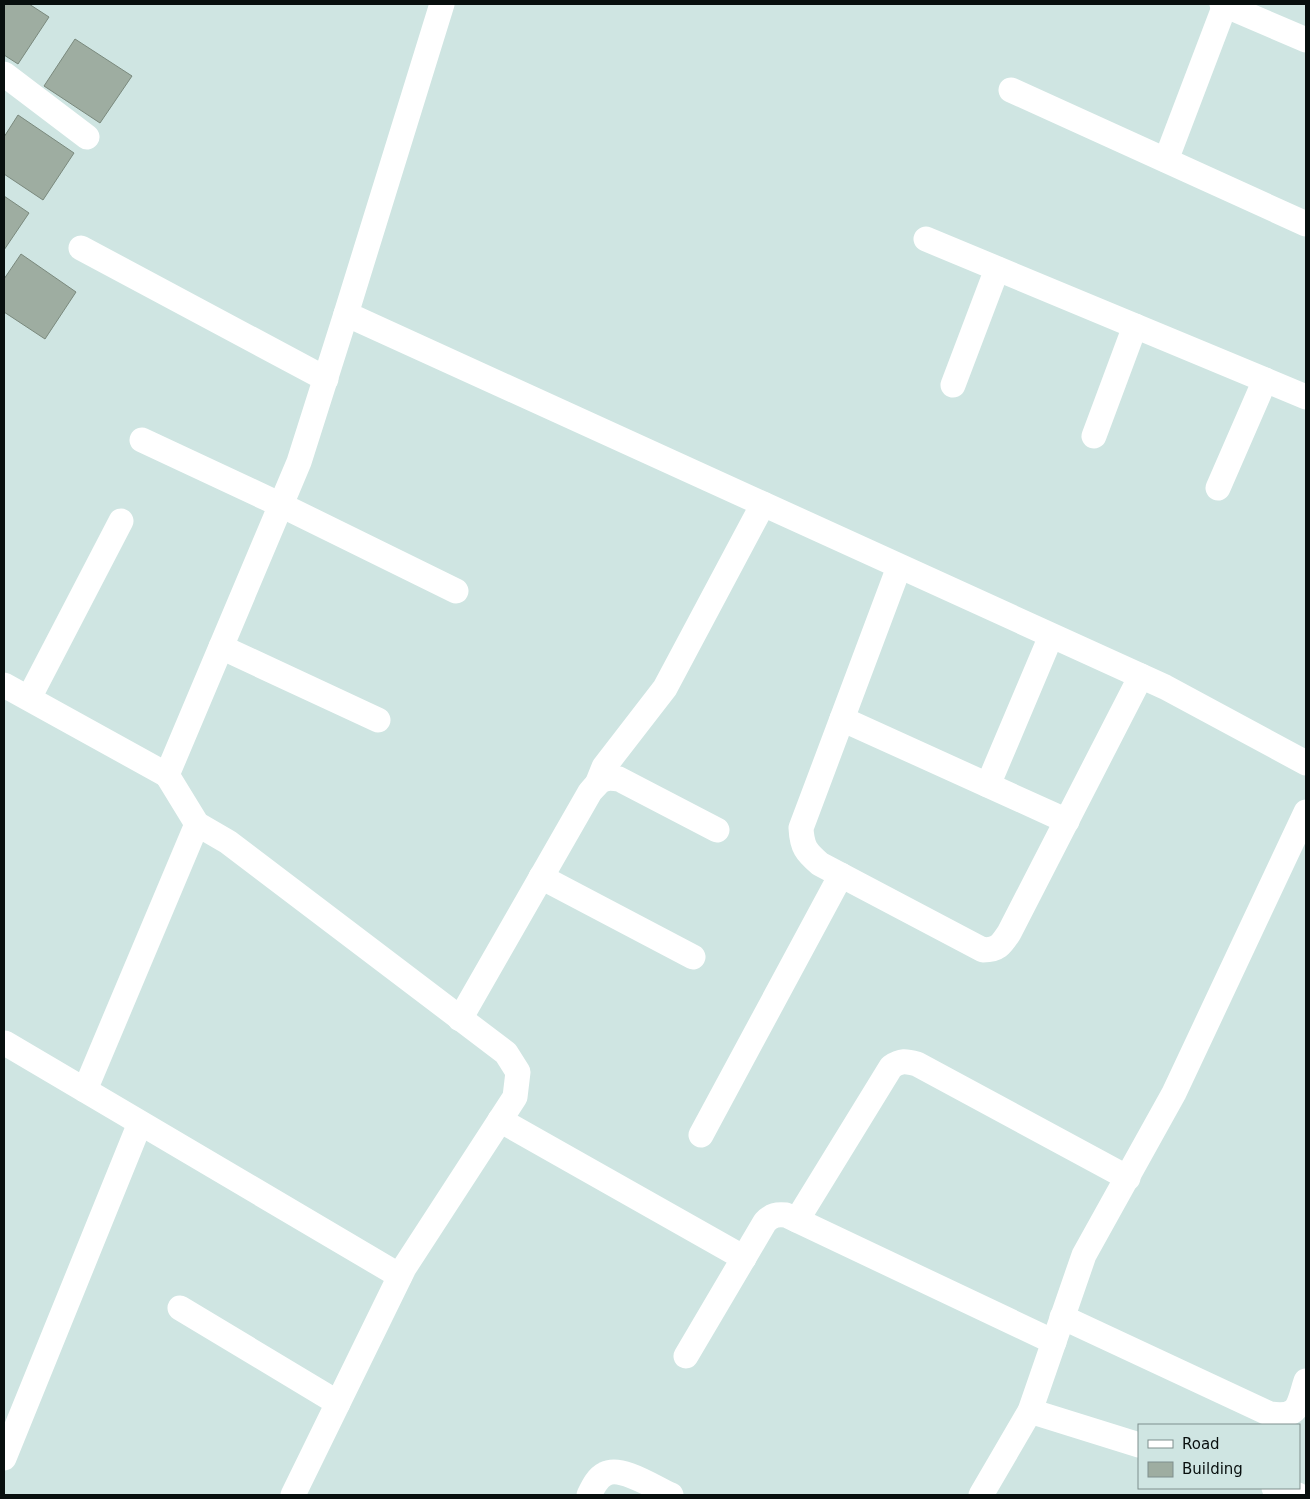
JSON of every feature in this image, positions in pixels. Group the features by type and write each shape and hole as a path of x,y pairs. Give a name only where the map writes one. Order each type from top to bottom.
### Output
{"street":[{"path":"166,775 299,462 442,4"},
{"path":"1166,160 1224,4 1306,40"},
{"path":"4,74 87,137"},
{"path":"1011,90 1306,224"},
{"path":"926,239 1306,397"},
{"path":"81,248 326,379"},
{"path":"952,385 997,268"},
{"path":"346,314 1165,687 1306,763"},
{"path":"1094,436 1135,326"},
{"path":"1218,488 1265,380"},
{"path":"142,440 456,590"},
{"path":"460,1019 590,792 598,782 604,767 665,688 763,504"},
{"path":"28,698 121,521"},
{"path":"899,566 801,828 802,842 810,855 820,864 983,950 994,950 1003,943 1009,933 1141,676"},
{"path":"988,785 1051,636"},
{"path":"221,647 378,720"},
{"path":"4,685 166,775 197,824 228,842 506,1053 518,1072 516,1096 400,1276 293,1495"},
{"path":"842,718 1067,821"},
{"path":"598,782 607,777 619,779 717,830"},
{"path":"981,1495 1030,1411 1084,1255 1174,1093 1306,812"},
{"path":"85,1090 197,824"},
{"path":"701,1135 841,875"},
{"path":"541,877 693,957"},
{"path":"5,1043 400,1276"},
{"path":"797,1220 892,1067 899,1062 908,1061 917,1064 1128,1178"},
{"path":"500,1120 744,1258"},
{"path":"4,1458 140,1123"},
{"path":"686,1356 764,1222 778,1214 797,1220 1054,1342"},
{"path":"180,1308 338,1403"},
{"path":"1062,1317 1270,1414 1290,1414 1297,1408 1306,1381"},
{"path":"1030,1411 1138,1445"},
{"path":"589,1495 596,1481 604,1474 612,1471 626,1473 671,1495"},
{"path":"1277,1489 1298,1495"}],"building":[{"path":"4,4 29,4 49,17 18,64 4,55"},
{"path":"75,39 132,76 100,123 44,86"},
{"path":"18,115 74,153 43,200 4,174 4,137"},
{"path":"4,196 29,213 4,250"},
{"path":"21,254 76,292 45,339 4,312 4,279"}]}
